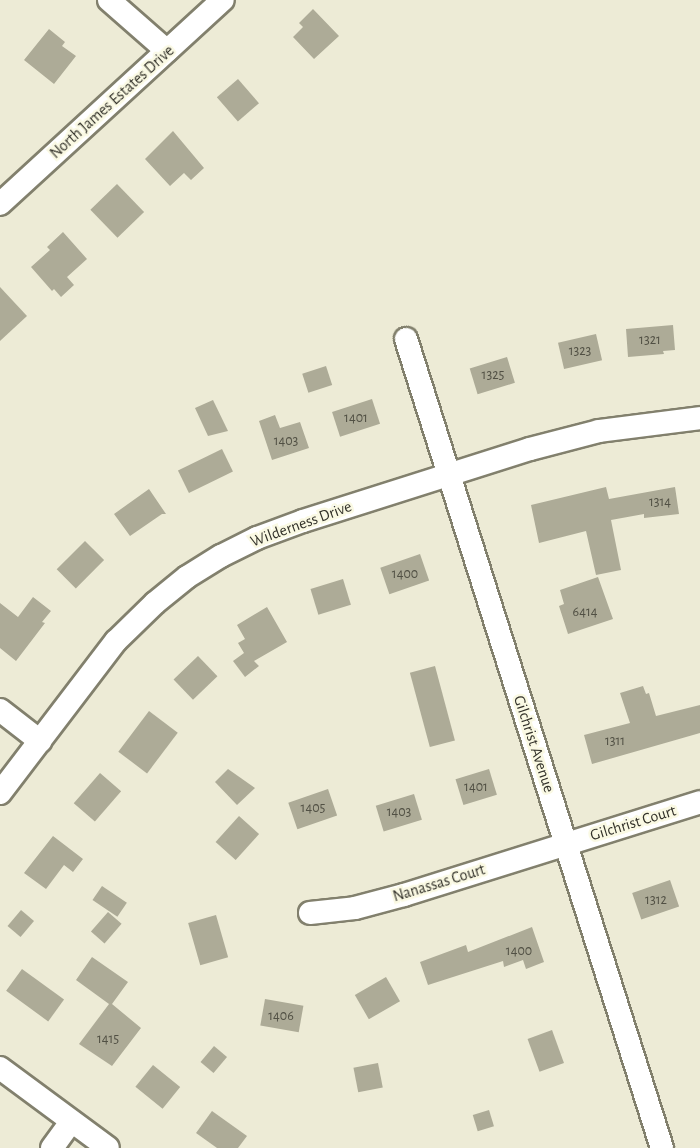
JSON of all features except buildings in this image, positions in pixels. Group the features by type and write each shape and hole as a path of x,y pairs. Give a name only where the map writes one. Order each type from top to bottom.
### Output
{"street":[{"path":"109,0 167,51"},
{"name":"North James Estates Drive","path":"0,204 224,0"},
{"name":"Gilchrist Avenue","path":"406,339 662,1148"},
{"name":"Wilderness Drive","path":"0,794 116,641 148,609 187,577 220,556 257,538 530,448 599,431 700,418"},
{"path":"0,710 40,741"},
{"name":"Gilchrist Court","path":"566,843 700,802"},
{"name":"Nanassas Court","path":"310,913 355,908 404,895 566,843"},
{"path":"0,1068 108,1148"},
{"path":"52,1148 71,1122"}]}
